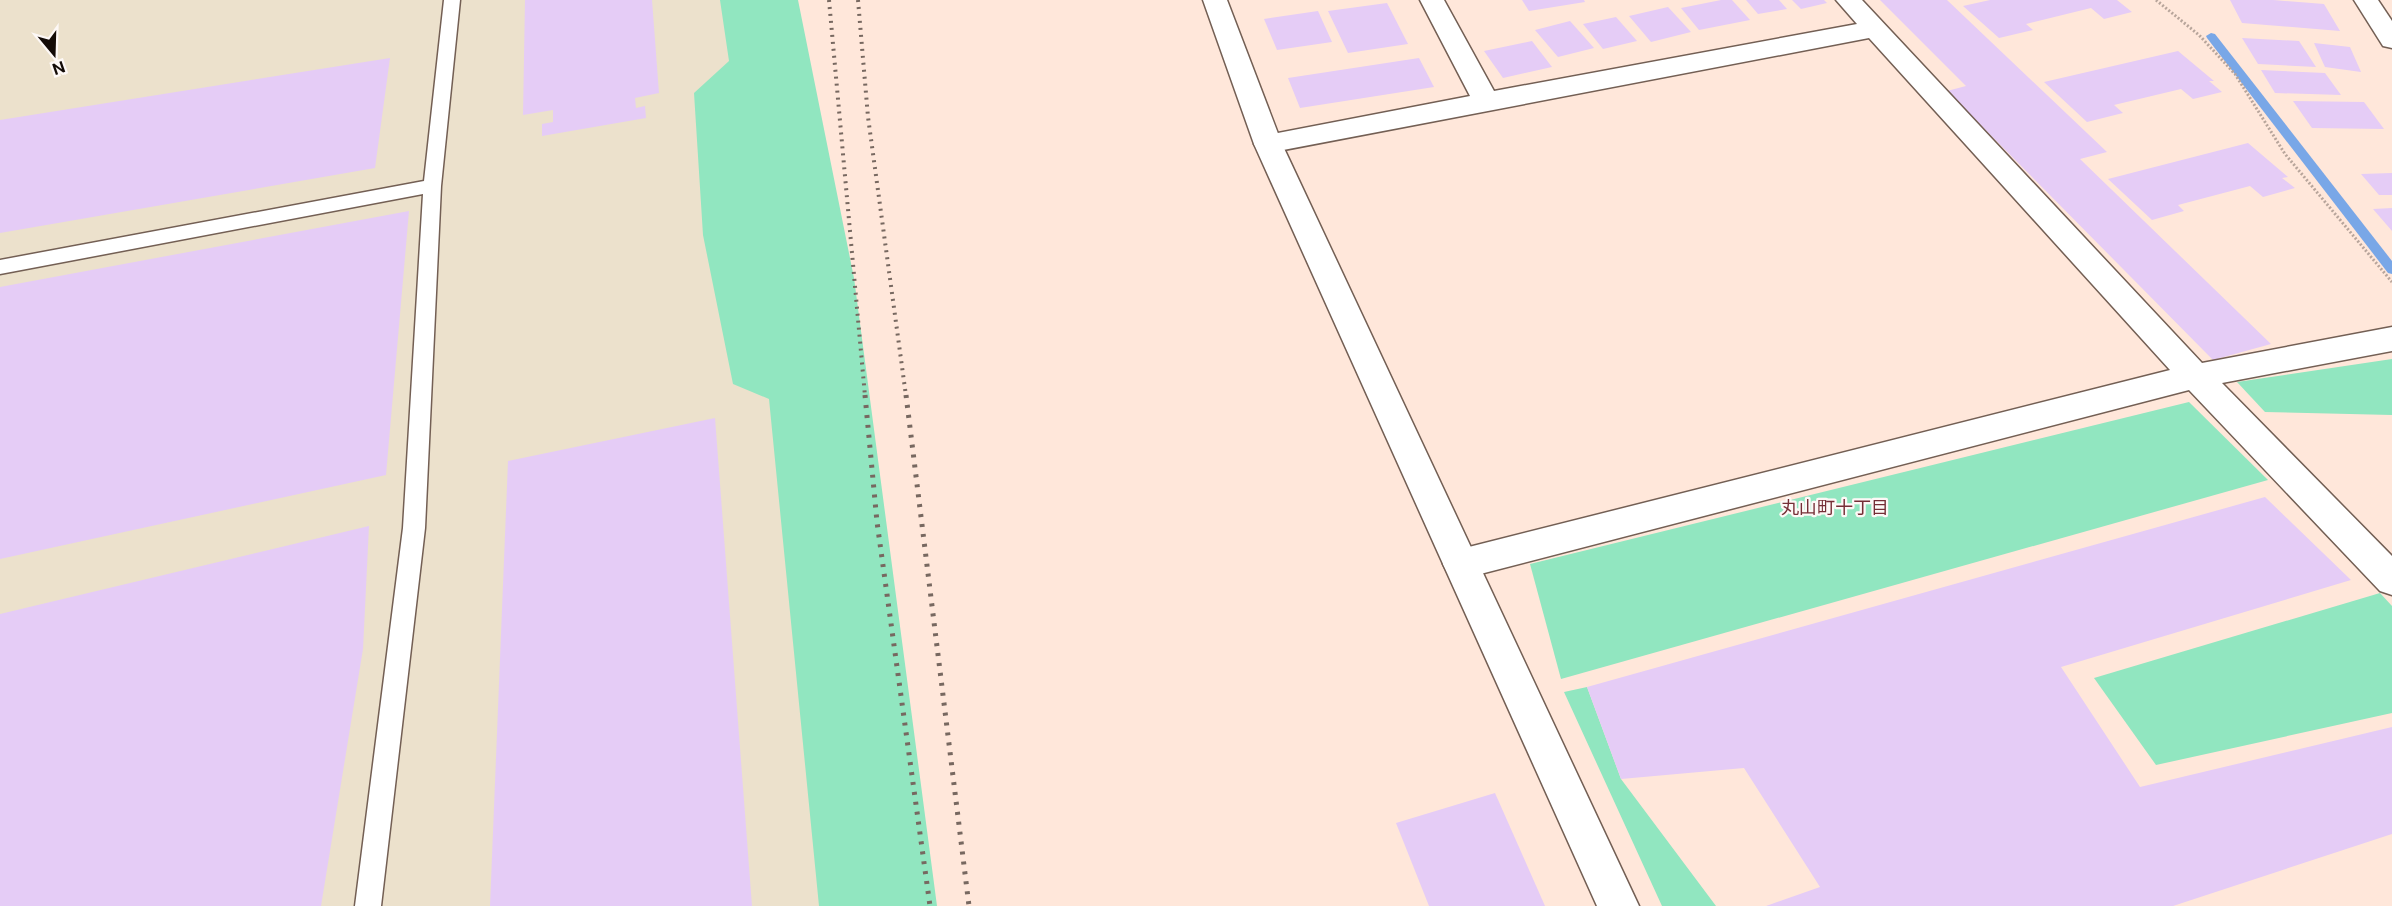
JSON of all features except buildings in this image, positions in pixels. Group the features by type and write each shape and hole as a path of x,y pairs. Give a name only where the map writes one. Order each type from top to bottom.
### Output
{"street":[{"path":"1215,0 1268,144 1618,906"},
{"path":"1432,0 1486,100"},
{"path":"1848,0 2195,376 2392,580"},
{"path":"2366,0 2392,40"},
{"path":"1268,144 1486,100 1874,29"},
{"path":"1461,564 2195,376 2392,339"}],"lane":[{"path":"368,906 414,528 432,186 452,0"},
{"path":"0,267 432,186"}],"path":[{"path":"2156,0 2199,35 2235,74 2285,154 2392,282"}],"shaded area":[{"path":"0,0 765,0 840,906 0,906"}],"green space":[{"path":"720,0 798,0 854,278 937,906 819,906 769,399 733,384 703,235 694,93 729,61"},
{"path":"2392,359 2392,415 2265,412 2237,382"},
{"path":"2189,402 2268,480 1561,679 1530,564"},
{"path":"2380,593 2392,606 2392,713 2156,765 2094,678"},
{"path":"1587,687 1621,779 1716,906 1662,906 1564,692"}],"waterway":[{"path":"2211,36 2392,270"}],"railway":[{"path":"829,0 865,396"},
{"path":"858,0 868,117 906,396"},
{"path":"865,395 877,522 930,906"},
{"path":"906,395 969,906"}],"district":[{"name":"丸山町十丁目","path":"1835,508"}]}
